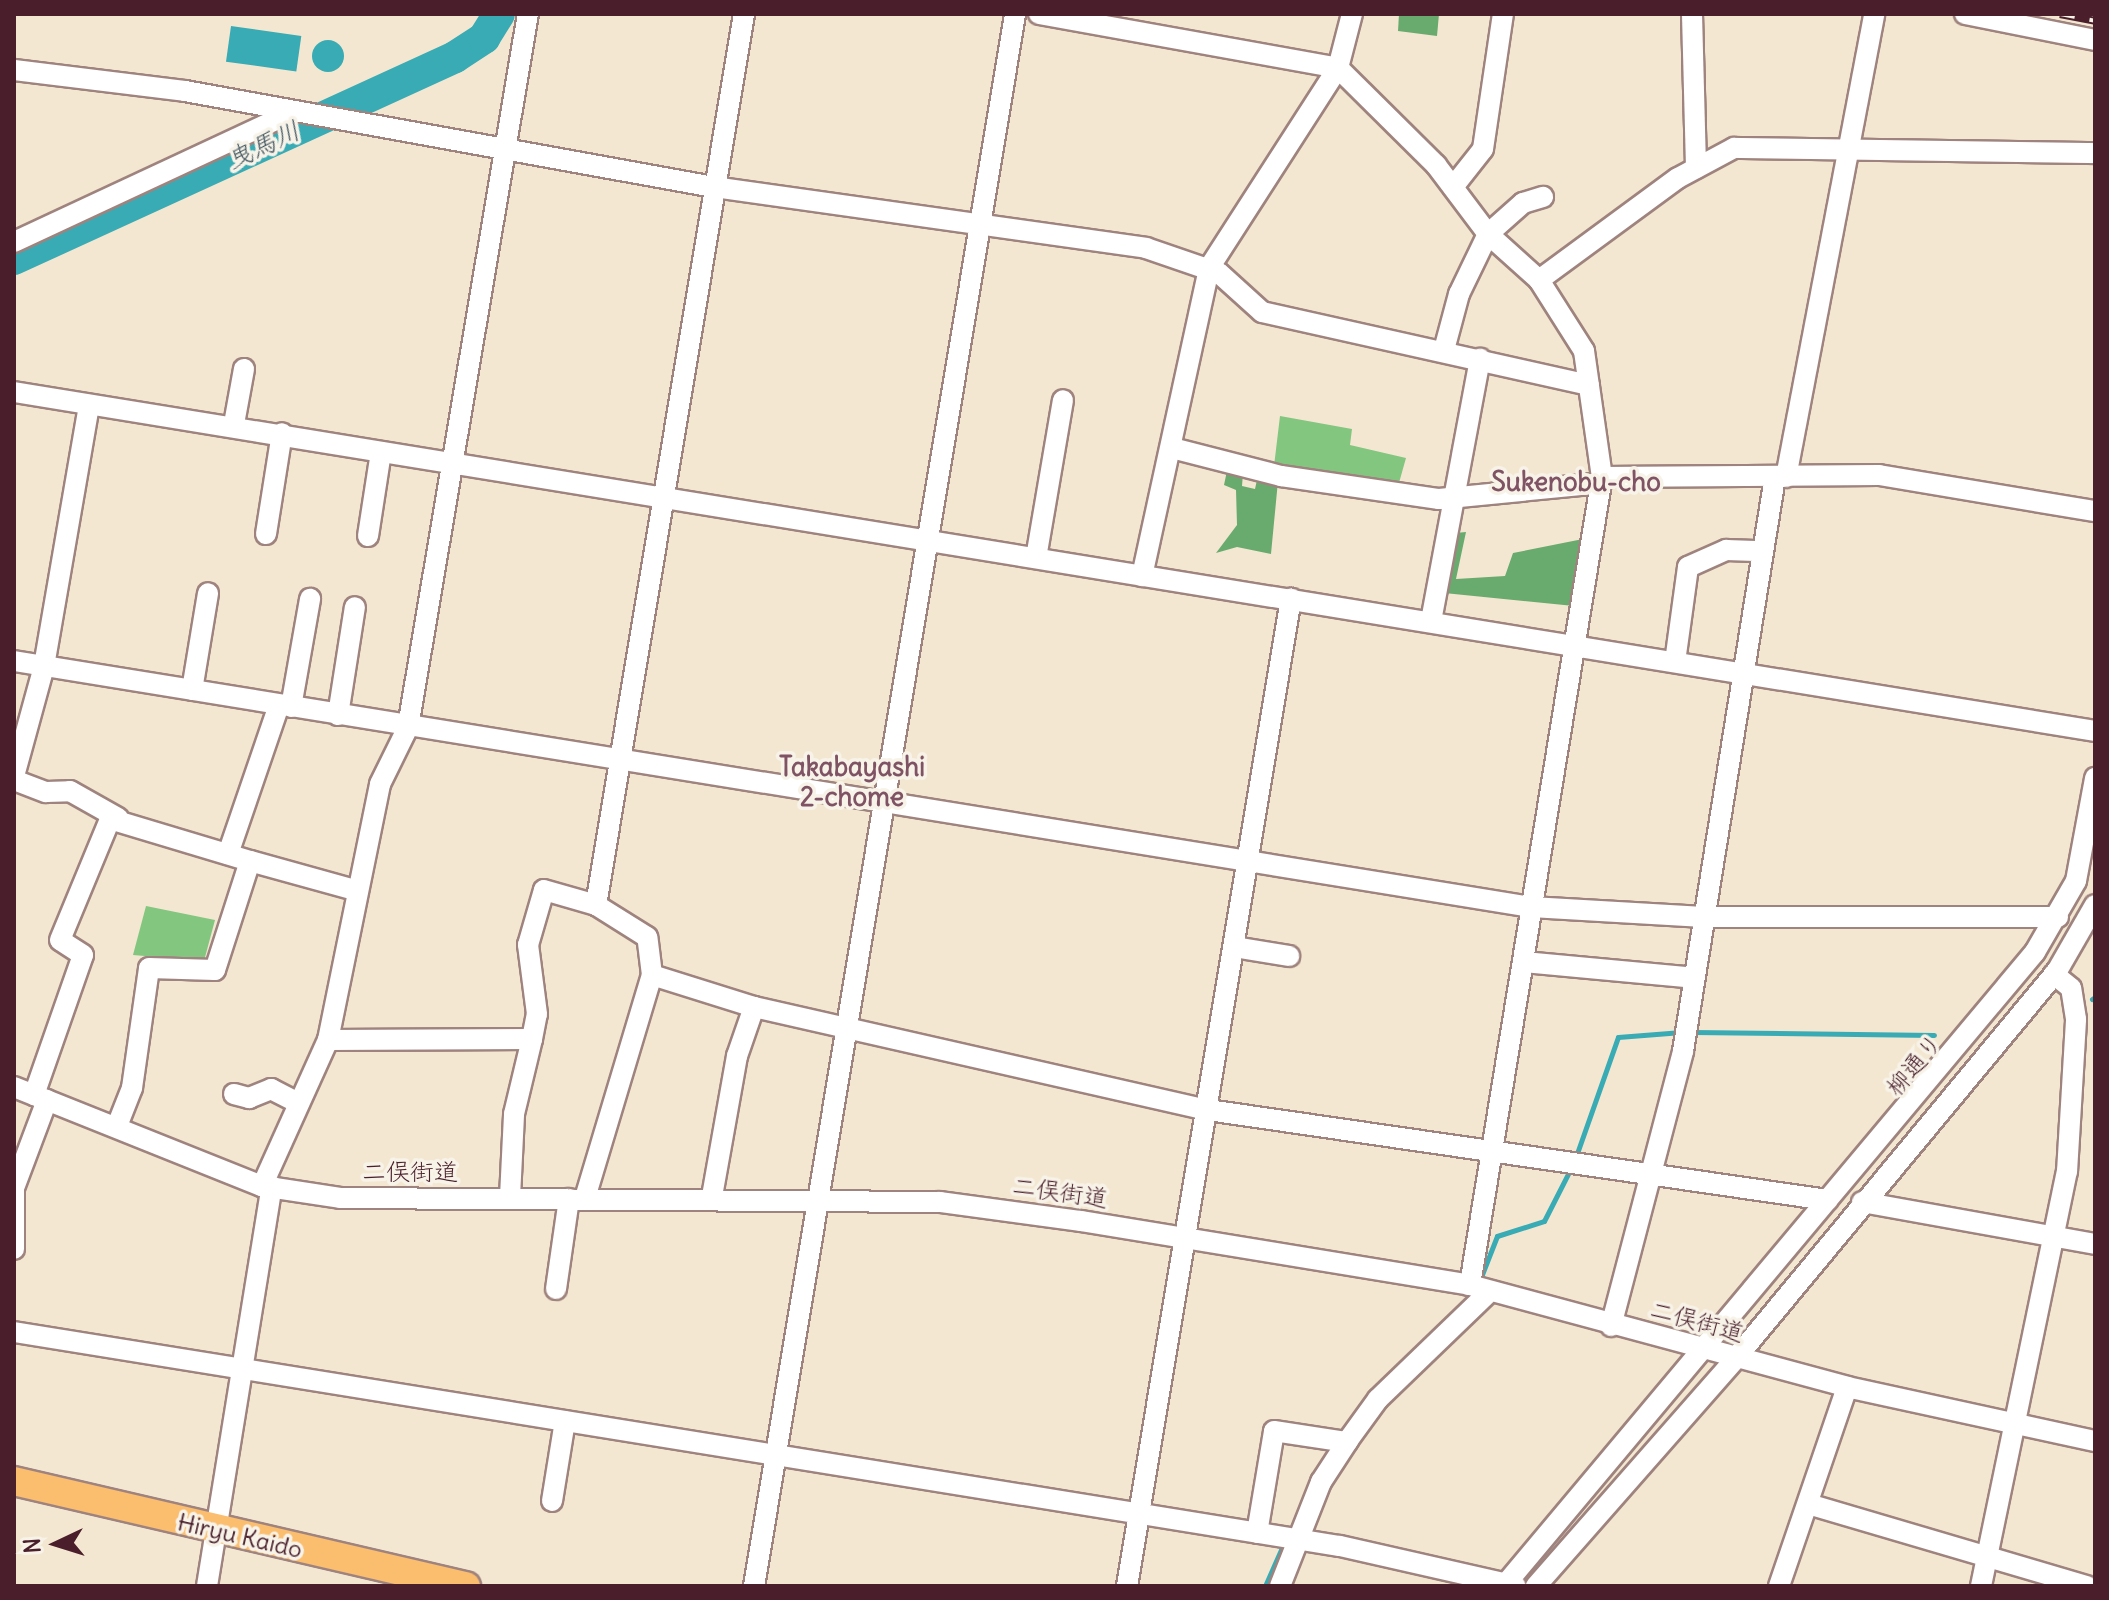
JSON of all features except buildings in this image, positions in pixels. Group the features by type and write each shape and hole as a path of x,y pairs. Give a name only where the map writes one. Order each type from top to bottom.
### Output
{"highway":[{"name":"Hiryu Kaido","path":"14,1481 378,1586"},
{"name":"Hiryu Kaido","path":"14,1500 466,1586"}],"street":[{"path":"207,1586 245,1366 267,1186 299,1103 328,1040 380,784 408,727 528,14"},
{"path":"596,905 617,761 744,14"},
{"path":"754,1586 779,1455 926,538 982,224 1015,14"},
{"path":"1039,14 1338,68 1453,187 1488,234 1539,280 1573,325 1589,385 1602,480 1490,1147 1478,1290 1339,1440 1280,1536"},
{"path":"1142,576 1209,268 1338,68 1352,14"},
{"path":"1453,187 1483,149 1503,14"},
{"path":"1692,14 1696,168"},
{"path":"1611,1326 1653,1174 1685,1032 1763,551 1781,477 1844,150 1874,14"},
{"path":"1965,14 2095,40"},
{"path":"14,70 295,113 714,187 1146,248 1209,268 1262,312 1444,350 1589,385"},
{"path":"14,242 295,113"},
{"path":"1539,280 1696,168 1734,148 2095,153"},
{"path":"1444,350 1459,294 1488,234 1523,203 1543,197"},
{"path":"1431,621 1451,494 1480,359"},
{"path":"234,424 244,369"},
{"path":"14,392 234,424 381,452 1574,643 1743,674 2095,731"},
{"path":"1036,558 1063,400"},
{"path":"89,405 44,666 14,778 46,792 70,791 118,818 250,861 358,891"},
{"path":"266,534 282,433"},
{"path":"1172,448 1281,476 1439,499 1451,494 1602,480 1879,475 2095,511"},
{"path":"368,536 381,452"},
{"path":"1675,662 1688,567 1726,550 1763,551"},
{"path":"192,690 208,593"},
{"path":"228,854 285,706 310,599"},
{"path":"1127,1586 1291,599"},
{"path":"338,715 355,607"},
{"path":"14,661 1247,866 1531,907 1704,917 2058,917"},
{"name":"柳通り","path":"1504,1586 1707,1350 1827,1200 1964,1045 2058,917 2088,841 2095,778"},
{"path":"14,1249 14,1188 83,955 60,940 110,819 118,818"},
{"path":"117,1126 132,1088 149,968 215,970 250,861"},
{"path":"510,1197 514,1114 537,1014 527,959 544,890 596,905 647,937 652,975 577,1198 556,1289"},
{"name":"柳通り","path":"1536,1586 1736,1358 1862,1202 2054,974 2093,914"},
{"path":"1234,947 1289,956"},
{"path":"1523,962 1694,978"},
{"path":"1981,1586 2059,1239 2076,1019 2071,988 2054,974"},
{"path":"652,975 845,1033 1208,1110 1490,1147 1827,1200"},
{"path":"712,1197 737,1056 754,1007"},
{"path":"2076,1019 2095,1010"},
{"path":"328,1040 532,1039"},
{"name":"二俣街道","path":"14,1087 267,1186 340,1198 712,1197 940,1202 1184,1238 1478,1290 2017,1429 2095,1441"},
{"path":"234,1094 249,1098 271,1089 299,1103"},
{"path":"1862,1202 2095,1244"},
{"path":"14,1332 245,1366 565,1421 1280,1536 1504,1586 1516,1586"},
{"path":"1779,1586 1847,1387"},
{"path":"552,1501 565,1421"},
{"path":"1280,1586 1274,1431 1339,1440"},
{"path":"1808,1504 1987,1561 2087,1586"}],"green space":[{"path":"1399,14 1439,14 1437,36 1398,31"},
{"path":"1280,416 1352,429 1350,445 1406,458 1397,490 1274,466"},
{"path":"1228,466 1243,474 1242,486 1255,489 1258,475 1278,481 1271,554 1237,547 1216,553 1237,525 1236,490 1224,485"},
{"path":"1466,532 1456,579 1505,576 1513,553 1583,539 1574,606 1444,593 1455,533"},
{"path":"146,906 215,920 204,961 133,955"}],"water":[{"path":"231,26 301,36 296,72 226,62"},
{"path":"328,40 339,45 344,56 339,67 328,72 317,67 312,56 317,45"}],"waterway":[{"name":"曳馬川","path":"14,259 455,57 484,38 499,14"},
{"path":"1575,1159 1618,1037 1682,1032"},
{"path":"1692,1032 1934,1035"},
{"path":"1481,1277 1497,1236 1544,1221 1571,1168"},
{"path":"1289,1534 1298,1514"},
{"path":"1265,1586 1284,1543"}],"railway":[{"path":"2060,14 2095,21"}],"district":[{"name":"Sukenobu-cho","path":"1576,482"},
{"name":"Takabayashi 2-chome","path":"852,782"}]}
